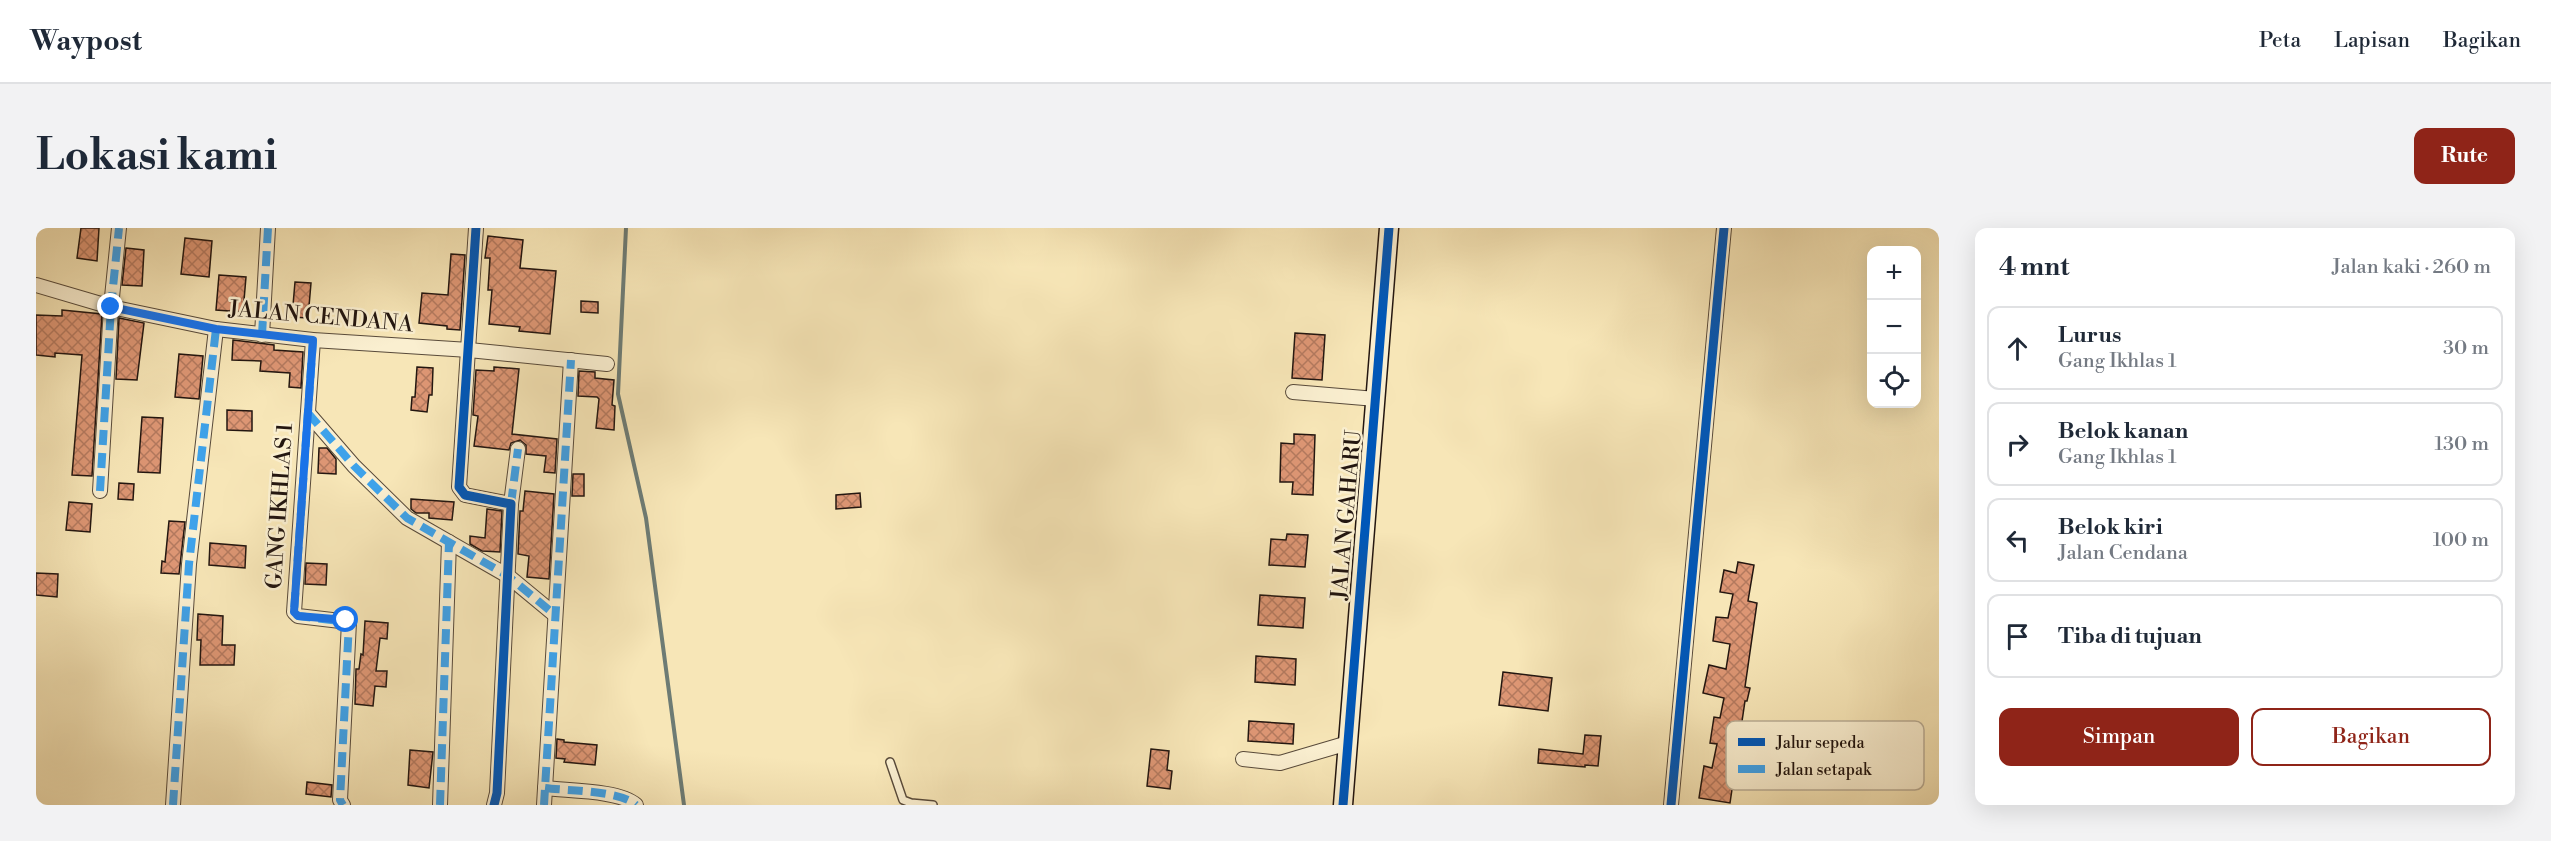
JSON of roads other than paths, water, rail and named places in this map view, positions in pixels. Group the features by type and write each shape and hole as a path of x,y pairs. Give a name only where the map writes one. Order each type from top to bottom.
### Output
{"street":[{"path":"100,491 111,307 119,228"},
{"path":"262,335 268,228"},
{"path":"476,228 459,490 465,495 510,504"},
{"name":"JALAN GAHARU","path":"1343,805 1389,228"},
{"path":"1671,805 1724,228"},
{"name":"JALAN CENDANA","path":"36,285 111,307 216,329 313,340 469,350 607,364"},
{"path":"173,805 189,564 216,329"},
{"name":"GANG IKHLAS 1","path":"313,340 294,612 298,616 350,622 340,800 343,805"},
{"path":"544,805 571,360"},
{"path":"1293,392 1376,399"},
{"path":"308,413 354,466 407,518 508,576 554,614"},
{"path":"494,805 497,793 510,504 518,449"},
{"path":"440,805 449,542"},
{"path":"1243,759 1280,763 1348,743"},
{"path":"545,788 603,794 629,799 636,805"}],"lane":[{"path":"890,762 903,800 933,805"}],"waterway":[{"path":"626,228 618,394 646,518 684,805"}]}
